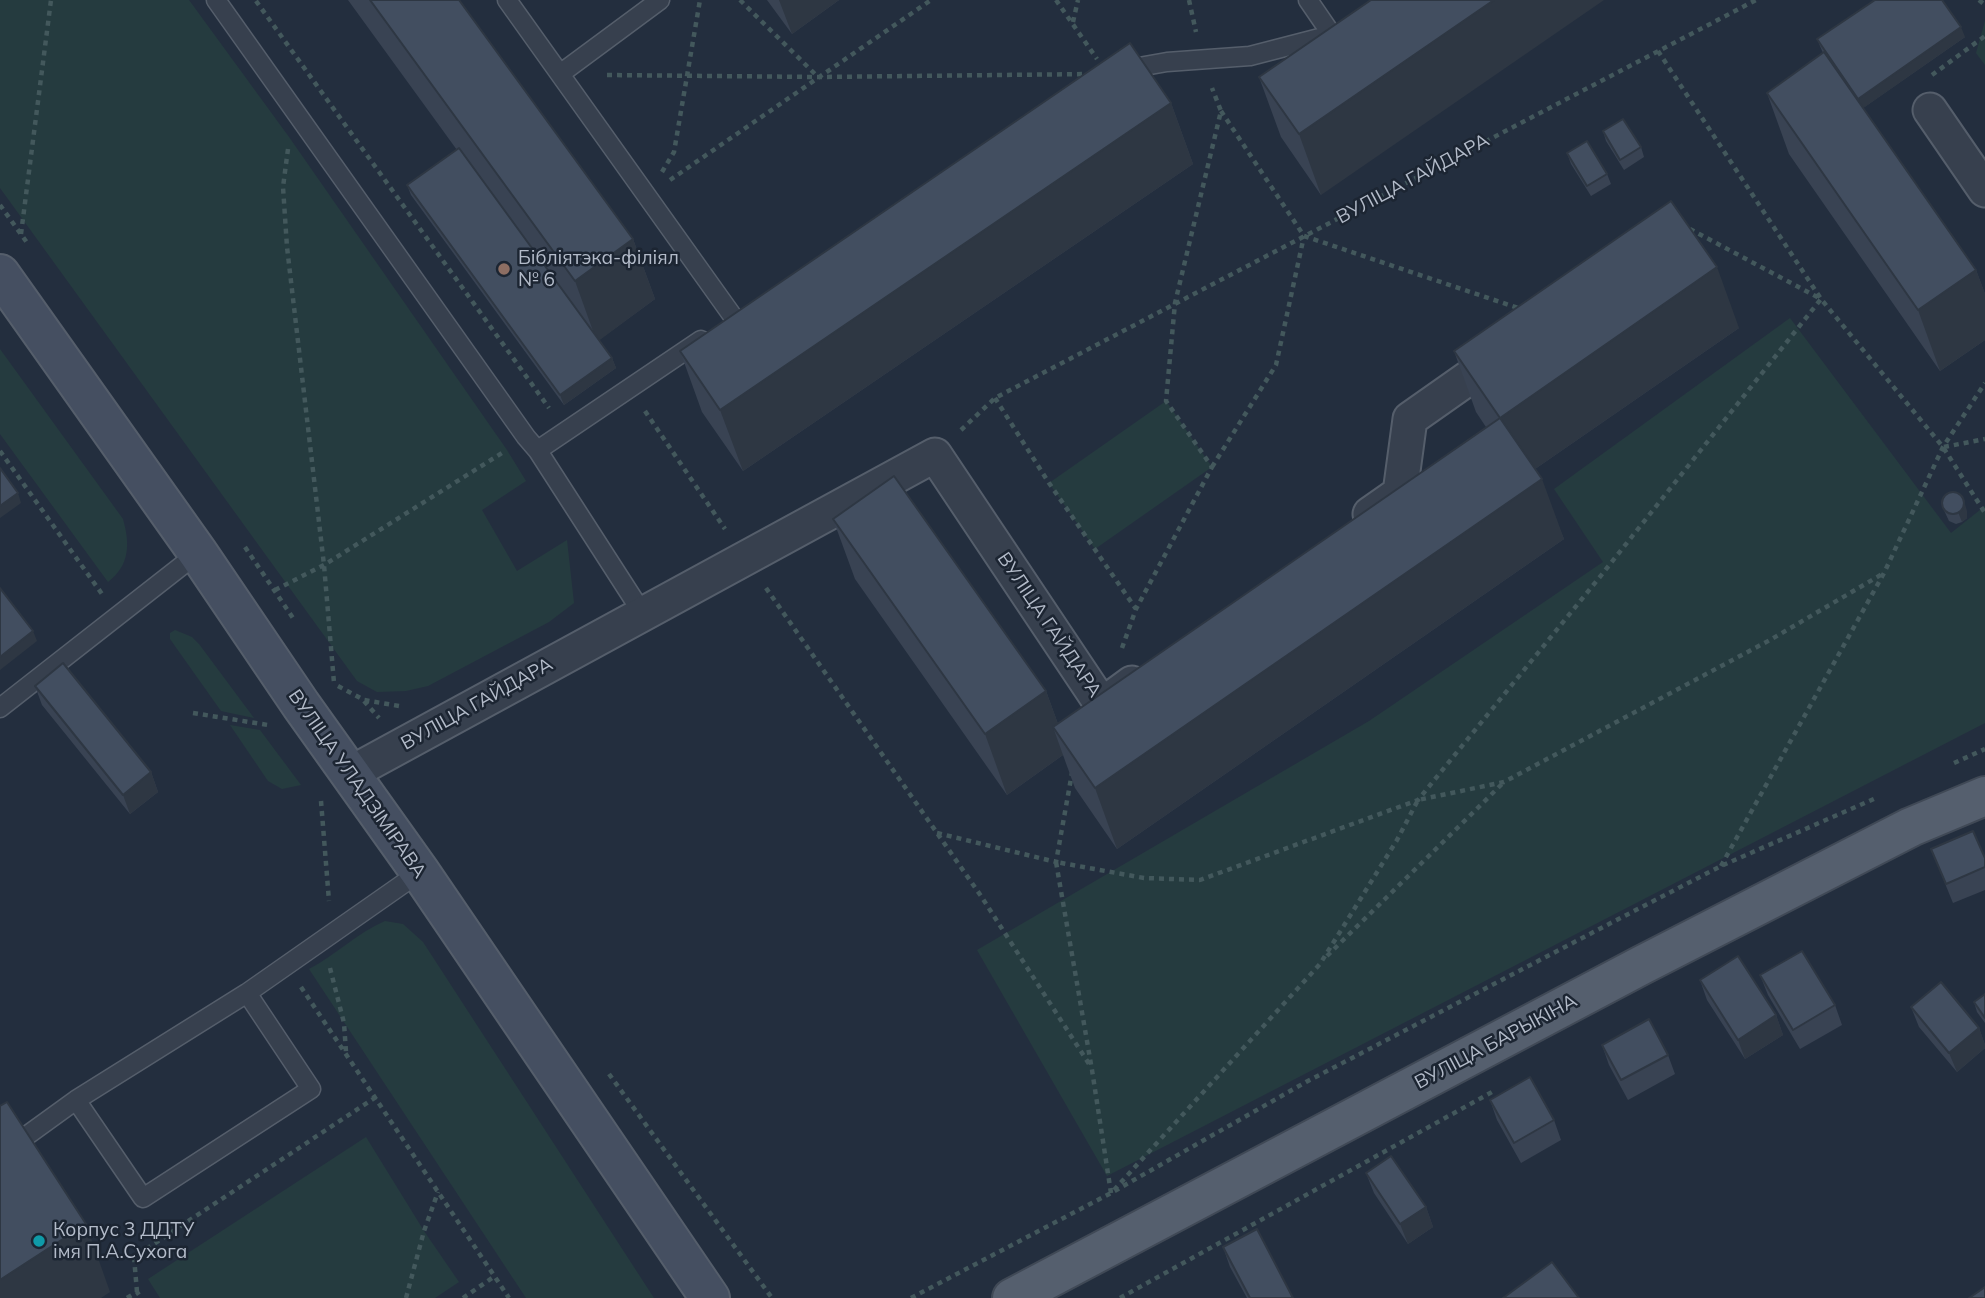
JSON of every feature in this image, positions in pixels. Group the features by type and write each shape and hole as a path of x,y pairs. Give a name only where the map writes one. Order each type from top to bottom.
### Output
{"main road":[{"name":"ВУЛІЦА УЛАДЗІМІРАВА","path":"0,274 198,553 301,705 336,782 420,873 710,1298"},
{"name":"ВУЛІЦА БАРЫКІНА","path":"1026,1295 1678,946 1910,827 1985,796"}],"street":[{"path":"1930,110 1985,190"},
{"path":"1345,532 1400,493 1410,419 1552,319"},
{"name":"ВУЛІЦА ГАЙДАРА","path":"336,782 936,455 1102,705 1157,665"}],"lane":[{"path":"216,0 526,437 538,450 643,614"},
{"path":"507,0 647,196 728,322 538,450"},
{"path":"560,75 660,0"},
{"path":"1308,0 1332,35"},
{"path":"1107,73 1167,62 1250,56 1332,35 1353,21"},
{"path":"0,708 198,553"},
{"path":"0,1155 76,1100 247,993 285,964 332,935 420,873"},
{"path":"76,1100 143,1198 311,1089 247,993"}],"path":[{"path":"21,235 51,0"},
{"path":"255,0 554,416"},
{"path":"674,152 700,0"},
{"path":"740,0 818,77"},
{"path":"647,196 931,0"},
{"path":"1056,0 1107,73"},
{"path":"1073,23 1078,0"},
{"path":"1189,0 1202,59 1220,111 1304,236 1552,319"},
{"name":"ВУЛІЦА ГАЙДАРА","path":"936,455 995,398 1756,0"},
{"path":"1979,0 1985,5"},
{"path":"1931,76 1985,36"},
{"path":"1658,51 1821,299 1943,447 1985,513"},
{"path":"560,75 818,77 1107,73"},
{"path":"1212,467 1166,401 1175,303 1220,111"},
{"path":"289,137 283,187 287,247 335,684 363,700"},
{"path":"1685,227 1821,299"},
{"path":"1102,705 1136,609 1212,467 1276,365 1304,236"},
{"path":"1320,964 1397,840 1418,800 1600,578 1821,299"},
{"path":"1721,866 1884,573 1943,447 1985,383"},
{"path":"630,387 745,559 981,896 1093,1070"},
{"path":"995,398 1049,483 1136,609"},
{"path":"1943,447 1985,439"},
{"path":"275,590 324,565 507,450"},
{"path":"0,451 104,597"},
{"path":"937,833 1056,862 1143,878 1200,880 1418,800 1504,782 1770,640 1884,573"},
{"path":"193,713 260,724"},
{"path":"1947,766 1985,749"},
{"path":"1074,761 1056,862 1093,1070 1111,1193"},
{"path":"332,935 336,782"},
{"path":"1111,1193 1320,964 1504,782"},
{"path":"911,1298 1111,1193 1306,1082 1721,866 1884,794"},
{"path":"328,959 344,1023 346,1054"},
{"path":"285,964 509,1298"},
{"path":"141,1298 137,1292 134,1257 376,1097"},
{"path":"406,1298 438,1191"},
{"path":"463,1298 495,1276"},
{"path":"127,1298 137,1292"}],"green space":[{"path":"0,0 189,0 289,137 526,481 482,510 517,571 567,540 574,603 549,622 428,686 406,691 377,692 357,681 0,188"},
{"path":"1985,21 1985,65 1976,53"},
{"path":"1790,318 1951,533 1985,506 1985,723 1107,1176 977,950 1369,721 1603,562 1554,489"},
{"path":"0,349 123,519 127,537 126,553 121,568 108,582 0,434"},
{"path":"1166,401 1212,467 1095,549 1049,483"},
{"path":"175,630 192,637 199,644 254,718 221,711 170,639 170,633"},
{"path":"230,725 260,730 301,785 282,789 268,781"},
{"path":"385,921 403,924 423,942 654,1298 526,1298 309,969"},
{"path":"366,1137 459,1282 435,1298 160,1298 148,1279"}],"building":[{"path":"370,0 459,0 633,239 575,281"},
{"path":"1371,0 1494,0 1299,134 1259,77"},
{"path":"1875,0 1942,0 1961,27 1858,99 1817,39"},
{"path":"1130,43 1171,103 720,410 680,351"},
{"path":"1824,52 1976,270 1918,310 1767,93"},
{"path":"1623,119 1641,147 1620,160 1603,131"},
{"path":"1587,141 1607,174 1587,186 1567,153"},
{"name":"Бібліятэка-філіял № 6","path":"459,148 612,358 560,395 407,185"},
{"path":"1671,201 1717,267 1500,418 1454,351"},
{"path":"1500,418 1542,479 1095,788 1053,727"},
{"path":"0,468 18,493 0,506"},
{"path":"894,476 1046,691 985,734 833,519"},
{"path":"1953,492 1963,499 1964,503 1957,513 1953,514 1943,507 1942,503 1949,493"},
{"path":"0,588 33,631 0,657"},
{"path":"63,663 151,772 123,795 35,686"},
{"path":"1973,831 1985,858 1985,867 1946,884 1931,849"},
{"path":"1802,951 1835,1005 1793,1030 1760,975"},
{"path":"1738,956 1776,1015 1738,1040 1700,980"},
{"path":"1941,982 1979,1028 1949,1053 1911,1007"},
{"path":"1985,994 1985,1018 1974,1002"},
{"path":"1649,1019 1668,1055 1621,1080 1602,1045"},
{"path":"1530,1077 1554,1120 1514,1143 1490,1100"},
{"path":"7,1102 86,1224 0,1280 0,1106"},
{"path":"1391,1156 1426,1207 1400,1224 1366,1173"},
{"path":"1257,1229 1293,1298 1250,1298 1223,1247"},
{"path":"1552,1262 1579,1298 1503,1298"},
{"path":"1985,1287 1985,1298 1969,1298"}],"place":[{"name":"Бібліятэка-філіял № 6","path":"504,269"},
{"name":"Корпус 3 ДДТУ імя П.А.Сухога","path":"39,1241"}]}
